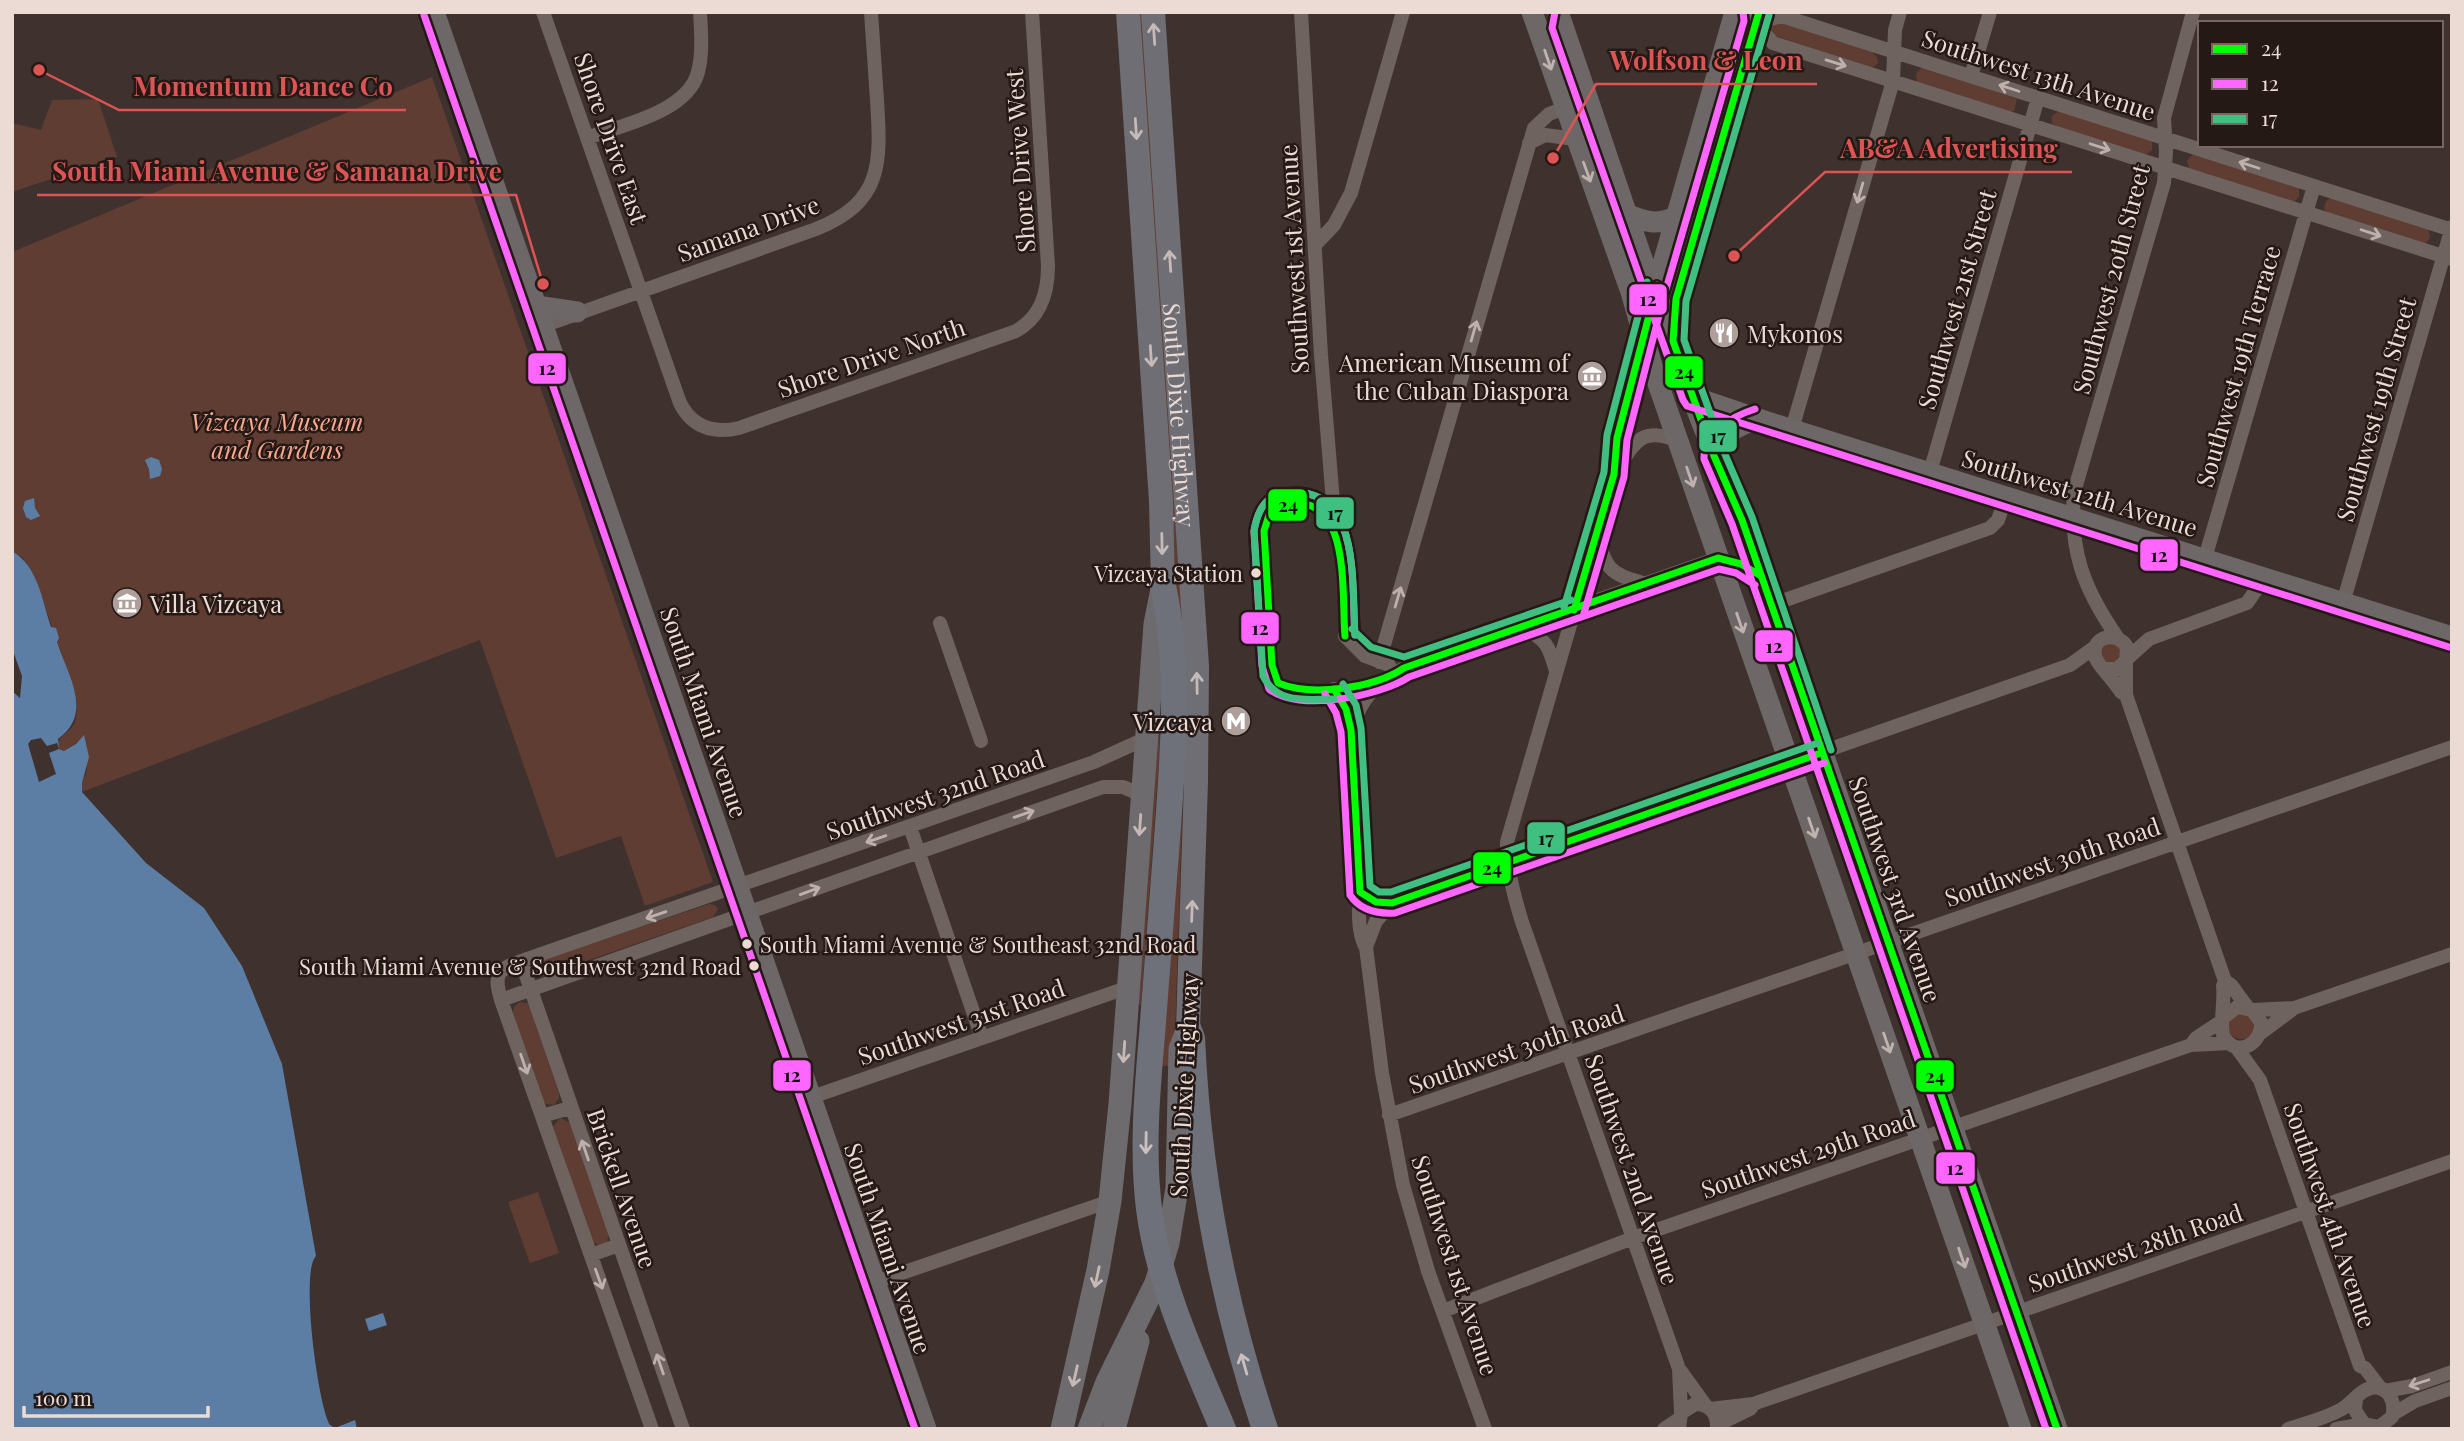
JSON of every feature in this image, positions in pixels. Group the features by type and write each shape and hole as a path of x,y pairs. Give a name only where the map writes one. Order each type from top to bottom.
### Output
{"highway":[{"name":"South Dixie Highway","path":"1128,12 1161,501 1163,586"},
{"name":"South Dixie Highway","path":"1153,12 1197,666 1188,1028"},
{"path":"1163,586 1171,624 1174,730 1148,1074 1145,1154 1149,1208 1163,1276 1184,1337 1223,1429"},
{"path":"1188,1028 1192,1038 1203,1168 1215,1244 1236,1336 1265,1429"}],"main road":[{"name":"South Miami Avenue","path":"434,12 873,1283 926,1429"},
{"path":"1532,12 1627,279 1652,366 2021,1429"},
{"path":"1644,334 1730,14"},
{"name":"Southwest 3rd Avenue","path":"1562,16 1654,293 1714,456 1742,520 2057,1429"},
{"path":"1673,341 1676,299 1757,18"},
{"path":"1627,214 1650,222 1677,216"},
{"path":"540,316 576,312"},
{"path":"1652,366 1693,397"},
{"name":"Southwest 12th Avenue","path":"1693,397 2452,637"},
{"path":"1714,456 1722,439 1734,427 1758,419"},
{"path":"1718,558 1742,563 1760,576"},
{"name":"South Dixie Highway","path":"1062,1429 1098,1270 1110,1202 1129,987 1155,624 1163,586"},
{"name":"South Dixie Highway","path":"1089,1429 1121,1353 1152,1292 1166,1251 1176,1204 1180,1049 1188,1028"},
{"path":"1114,1429 1152,1292"}],"street":[{"name":"Shore Drive East","path":"543,12 680,403 690,419 706,428"},
{"path":"587,138 665,109 686,96 700,65 700,12"},
{"name":"Samana Drive","path":"576,312 817,229 841,218 860,201 873,180 879,159 871,12"},
{"name":"Shore Drive West","path":"1032,12 1048,266 1047,290 1041,305"},
{"name":"Southwest 1st Avenue","path":"1301,12 1321,355 1333,502"},
{"path":"1316,244 1334,225 1351,193 1404,12"},
{"path":"1792,429 1893,81 1895,30 1900,12"},
{"path":"1971,76 1990,12"},
{"name":"Southwest 20th Street","path":"2072,516 2074,492 2164,183 2164,118 2193,12"},
{"name":"Southwest 13th Avenue","path":"2447,258 1773,43 1757,18 1782,16 2451,229"},
{"name":"Southwest 21st Street","path":"1930,472 2038,98"},
{"path":"1379,662 1534,128 1549,114 1588,99"},
{"path":"1529,142 1545,135 1576,139"},
{"name":"Southwest 19th Terrace","path":"2205,558 2314,186"},
{"name":"Southwest 19th Street","path":"2343,603 2447,258 2451,229"},
{"name":"Shore Drive North","path":"706,428 719,431 739,428 1016,331 1029,321 1041,305"},
{"path":"1614,474 1617,438 1644,334"},
{"path":"1614,474 1632,447 1643,437 1657,434 1678,441"},
{"name":"Southwest 2nd Avenue","path":"1614,474 1507,842 1508,863 1522,922 1679,1369 1716,1416 1717,1427"},
{"path":"1771,605 1990,528 1998,520 2006,497"},
{"path":"2072,516 2075,547 2093,601 2127,647 2126,695 2225,981 2260,1017 2260,1035"},
{"path":"1597,532 1602,555 1612,571 1627,579 1647,584"},
{"path":"1345,636 1365,656 1404,668 1718,558"},
{"path":"2070,666 2117,669 2149,639 2247,603 2261,576"},
{"path":"2093,601 2095,658 2126,695"},
{"path":"940,623 981,741"},
{"path":"1523,628 1542,638 1548,646 1557,672"},
{"path":"1360,892 1376,902 1392,903 2070,666 2106,637 2149,639"},
{"name":"Southwest 1st Avenue","path":"1351,730 1364,700 1384,680 1404,668"},
{"name":"Southwest 1st Avenue","path":"1334,689 1346,709 1351,730 1361,939 1366,947 1389,1115 1415,1228 1485,1429"},
{"name":"Southwest 32nd Road","path":"1142,795 1123,787 1103,787 501,1000 497,986 498,974 521,961 1094,762 1147,738"},
{"name":"Southwest 30th Road","path":"1389,1115 2452,747"},
{"path":"909,827 982,1038"},
{"path":"1366,947 1376,921 1392,903"},
{"path":"2223,1019 2232,1009 2294,1008 2452,954"},
{"name":"Brickell Avenue","path":"521,961 683,1429"},
{"path":"2225,981 2222,1033 2233,1045 2252,1045 2260,1035 2294,1008"},
{"name":"Southwest 31st Road","path":"809,1097 1129,987"},
{"path":"501,1000 652,1429"},
{"name":"Southwest 29th Road","path":"2191,1045 2196,1038 2223,1019"},
{"name":"Southwest 4th Avenue","path":"2260,1035 2260,1080"},
{"name":"Southwest 29th Road","path":"1443,1311 1633,1238 2191,1045 2233,1045"},
{"name":"Southwest 4th Avenue","path":"2233,1045 2260,1080 2307,1211 2360,1366 2358,1398"},
{"path":"542,1116 570,1108"},
{"name":"Southwest 28th Road","path":"1679,1420 1695,1404 1708,1407 1754,1404 2452,1161"},
{"path":"873,1283 1110,1202"},
{"path":"591,1255 619,1245"},
{"name":"Southwest 4th Avenue","path":"2360,1366 2365,1368 2383,1390"},
{"name":"Southwest 2nd Avenue","path":"1679,1369 1679,1420"},
{"path":"2288,1429 2333,1413 2371,1388 2383,1390 2412,1386 2452,1372"},
{"path":"2336,1429 2379,1427 2392,1420 2414,1401 2452,1388"},
{"path":"2383,1390 2392,1399 2392,1420"},
{"path":"2358,1398 2355,1410 2367,1426"},
{"name":"Southwest 28th Road","path":"1717,1427 1754,1404"},
{"path":"1664,1429 1679,1420"}],"green space":[{"path":"1137,12 1144,12 1187,668 1174,1066 1161,1066 1180,646"},
{"path":"1777,21 1872,52 1878,63 1873,67 1866,66 1773,35 1767,26"},
{"path":"1923,66 2017,99 2014,111 2008,112 1917,85 1916,74"},
{"name":"Vizcaya Museum and Gardens","path":"432,77 713,882 645,906 621,836 556,858 480,640 82,792 87,770 84,736 64,751 59,749 61,737 73,726 77,715 75,693 34,575 23,558 12,551 12,252"},
{"path":"98,99 117,157 12,192 12,123 41,130 52,100"},
{"path":"2061,109 2152,141 2152,150 2146,155 2058,127 2052,123 2052,116"},
{"path":"2194,153 2299,188 2299,196 2295,201 2289,201 2189,169 2187,160"},
{"path":"2335,197 2424,226 2429,231 2430,238 2426,243 2418,243 2329,214 2324,209 2325,204"},
{"path":"2111,643 2118,646 2121,653 2118,660 2111,663 2104,660 2101,653 2104,646"},
{"path":"1157,727 1160,748 1141,1005 1135,1004"},
{"path":"709,904 718,909 713,917 540,977 533,975 531,971 535,963"},
{"path":"520,1002 528,1003 530,1007 559,1093 554,1105 546,1104 542,1100 513,1015 514,1007"},
{"path":"2241,1013 2250,1017 2254,1026 2250,1035 2241,1039 2232,1035 2228,1026 2232,1017"},
{"path":"560,1118 571,1123 609,1234 607,1243 599,1246 592,1241 553,1127"},
{"path":"538,1192 559,1253 530,1263 508,1202"}],"water":[{"path":"151,457 159,460 162,469 160,476 150,479 145,460"},
{"path":"34,498 35,508 40,516 31,520 26,517 23,508 25,501"},
{"path":"12,551 28,565 38,584 51,627 56,628 59,638 57,642 72,681 75,718 69,729 58,739 59,749 64,751 84,735 89,757 82,792 146,863 204,908 242,966 282,1064 316,1256 312,1267 310,1311 316,1367 325,1413 330,1425 335,1428 355,1420 357,1429 12,1429"},
{"path":"383,1313 387,1325 369,1331 365,1319"}],"pier":[{"path":"12,648 22,676 20,698 12,691"},
{"path":"41,738 47,746 57,743 59,749 49,753 56,774 39,782 28,744 31,740"}],"transit line":[{"name":"12","path":"1555,12 1552,28 1687,406 2449,647"},
{"name":"12","path":"1584,613 1624,477 1627,440 1664,296 1744,21 1743,12"},
{"name":"24","path":"1759,12 1676,299 1673,341 1714,456 1742,520 2057,1429"},
{"name":"12","path":"424,15 915,1429"},
{"name":"17","path":"1769,15 1686,301 1684,340 1724,452 1752,517 1831,750"},
{"name":"17","path":"1564,607 1604,472 1607,435 1647,282"},
{"name":"24","path":"1574,610 1614,474 1617,438 1657,285"},
{"name":"12","path":"1755,409 1721,427 1708,441 1704,459 1732,524 2046,1429"},
{"name":"17","path":"1334,699 1285,696 1276,692 1263,676 1254,531 1259,513 1270,499 1281,494 1308,494 1327,503 1339,519 1347,540 1351,564 1355,635"},
{"name":"12","path":"1355,635 1351,564 1347,540 1339,519 1327,503 1308,494 1275,496 1265,503 1254,531 1262,666 1269,689 1299,700 1339,699 1379,690 1409,677 1719,569 1736,573 1755,585"},
{"name":"24","path":"1345,636 1342,570 1331,526 1320,511 1303,504 1279,506 1269,515 1264,531 1272,665 1278,683 1292,687 1325,690 1376,681 1404,668 1718,558 1741,564 1761,576"},
{"name":"17","path":"1352,629 1371,647 1404,657 1571,600"},
{"name":"17","path":"1343,684 1356,705 1361,728 1370,886 1379,892 1391,892 1818,743"},
{"name":"24","path":"1334,689 1346,709 1351,730 1360,892 1376,902 1392,903 1821,753"},
{"name":"12","path":"1325,694 1336,713 1341,732 1350,895 1364,908 1382,913 1395,913 1824,763"}],"place":[{"name":"Momentum Dance Co","path":"39,70"},
{"name":"Wolfson & Leon","path":"1553,158"},
{"name":"AB&A Advertising","path":"1734,256"},
{"name":"South Miami Avenue & Samana Drive","path":"543,284"},
{"name":"Mykonos","path":"1724,333"},
{"name":"American Museum of the Cuban Diaspora","path":"1592,376"},
{"name":"Vizcaya Station","path":"1256,573"},
{"name":"Villa Vizcaya","path":"127,603"},
{"name":"Vizcaya","path":"1236,721"},
{"name":"South Miami Avenue & Southeast 32nd Road","path":"747,944"},
{"name":"South Miami Avenue & Southwest 32nd Road","path":"754,966"}]}
